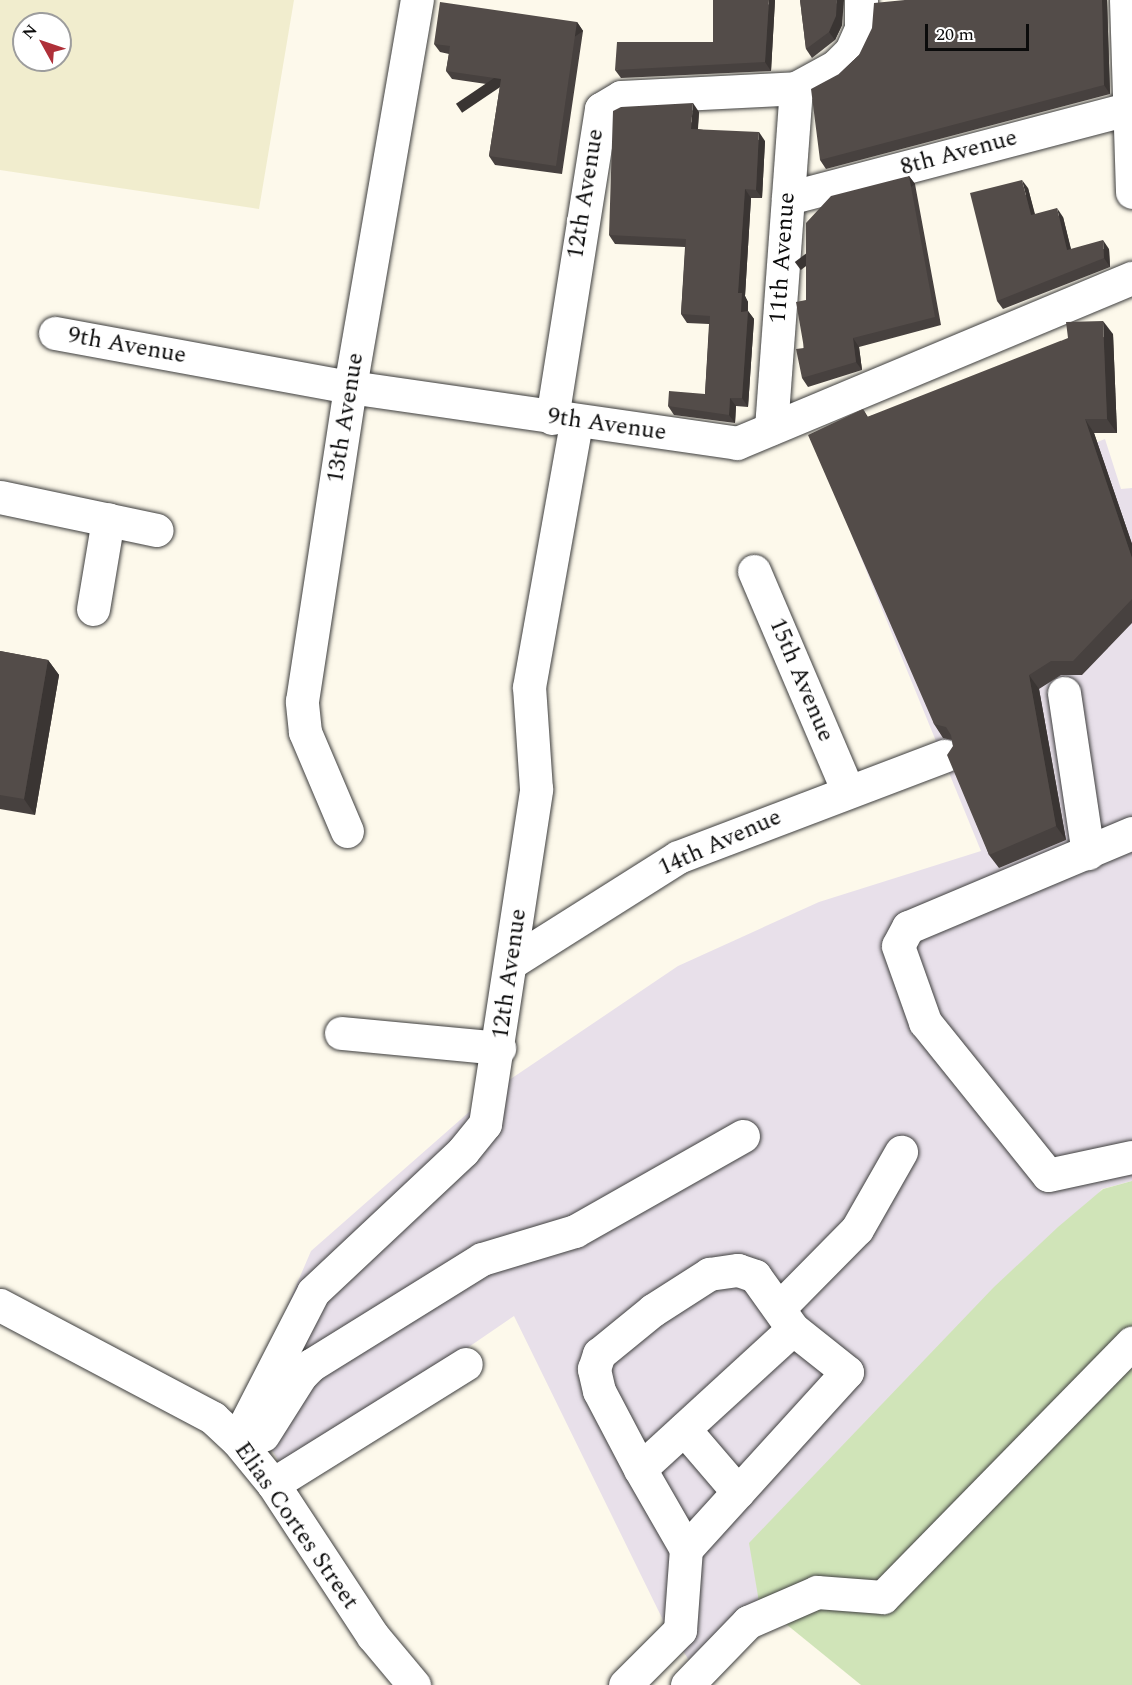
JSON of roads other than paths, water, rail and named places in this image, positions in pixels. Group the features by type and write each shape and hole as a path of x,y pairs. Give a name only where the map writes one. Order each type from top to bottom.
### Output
{"street":[{"name":"13th Avenue","path":"347,831 305,732 302,701 350,387 417,0"},
{"name":"12th Avenue","path":"244,1449 313,1292 482,1130 499,1048 536,789 529,687 601,108 621,97 796,88 836,66 851,51 861,29 861,0"},
{"path":"1126,0 1132,192"},
{"name":"11th Avenue","path":"771,428 796,88"},
{"name":"8th Avenue","path":"788,198 1130,108"},
{"name":"9th Avenue","path":"55,333 350,387 564,420 737,443 1132,278"},
{"path":"0,497 156,530"},
{"path":"93,609 108,519"},
{"name":"15th Avenue","path":"754,571 847,789"},
{"path":"1064,693 1088,853"},
{"name":"14th Avenue","path":"512,962 678,857 847,789 944,756"},
{"path":"1132,833 908,927 898,946 925,1022 1048,1175 1132,1157"},
{"path":"341,1033 499,1048"},
{"path":"244,1449 311,1365 482,1259 575,1231 743,1136"},
{"path":"640,1469 684,1429 786,1319 857,1229 901,1152"},
{"path":"625,1685 680,1630 686,1549 599,1391 594,1369 599,1354 653,1310 709,1274 738,1270 755,1276 786,1319 848,1372 686,1549"},
{"name":"Elias Cortes Street","path":"0,1305 213,1418 244,1449 273,1484 373,1636 414,1685"},
{"path":"687,1685 748,1622 816,1592 883,1597 1132,1343"},
{"path":"273,1484 466,1364"},
{"path":"684,1429 738,1492"}]}
